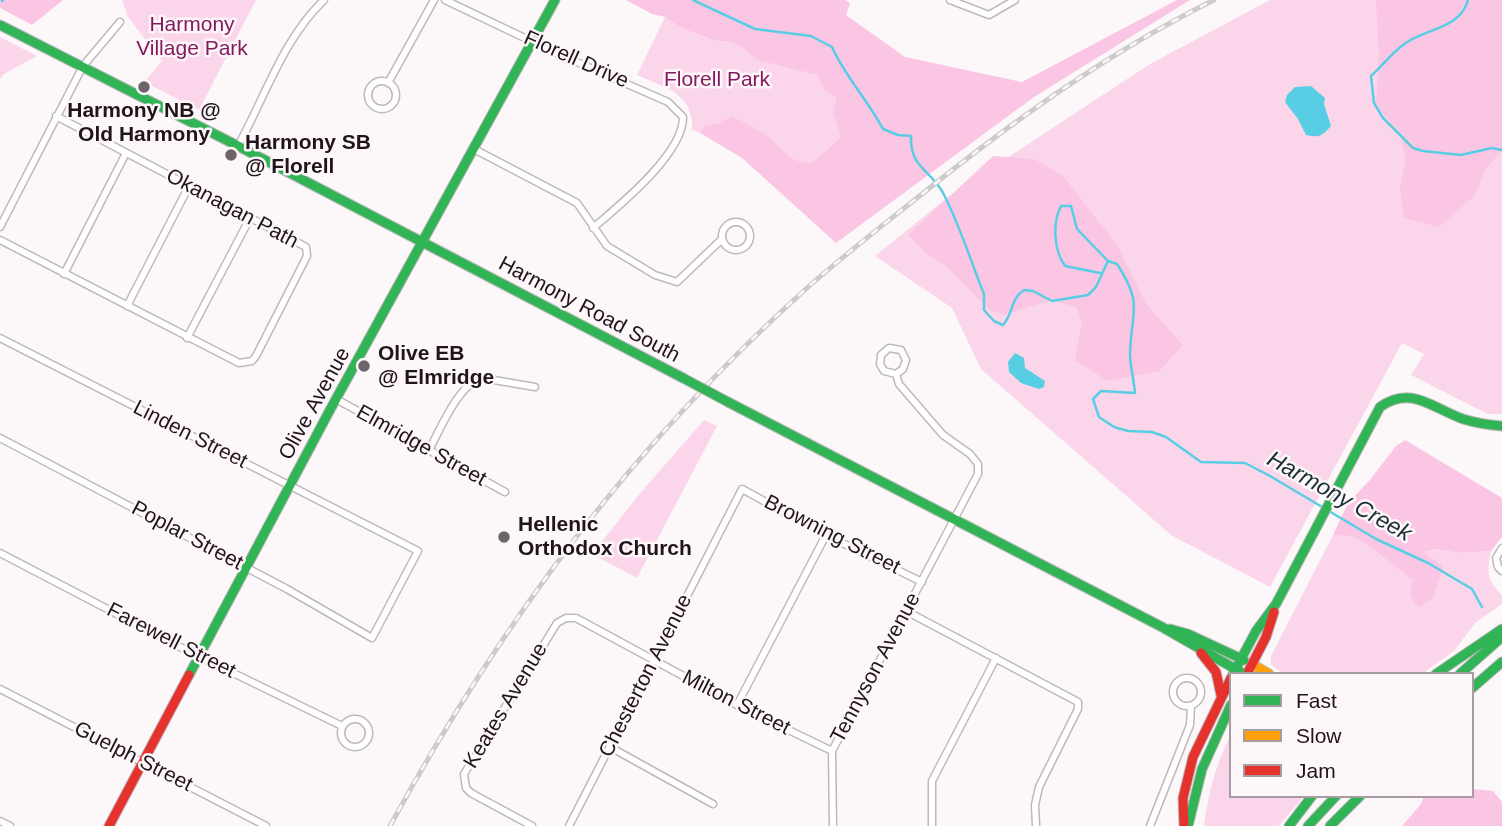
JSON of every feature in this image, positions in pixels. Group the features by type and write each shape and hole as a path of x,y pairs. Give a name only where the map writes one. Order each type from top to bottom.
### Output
{"main road":[{"name":"Olive Avenue","path":"109,826 336,400 555,0"},
{"name":"Harmony Road South","path":"0,24 1162,626 1235,672"},
{"path":"1238,672 1241,658 1276,604 1380,407 1389,399 1409,397 1462,418 1502,426"},
{"path":"1241,672 1252,664 1266,637 1276,604"},
{"name":"Harmony Road South","path":"1162,626 1188,634 1266,672"},
{"path":"1439,672 1502,629"},
{"path":"1462,672 1502,637"},
{"path":"1195,647 1214,667 1221,680 1221,697"},
{"path":"1474,686 1502,662"},
{"path":"1186,826 1182,798 1187,777 1206,726 1229,686"},
{"path":"1186,826 1202,769 1229,709"},
{"path":"1289,826 1310,798"},
{"path":"1308,826 1334,798"},
{"path":"1330,826 1358,798"}],"street":[{"path":"238,146 283,56 309,14 324,0"},
{"path":"388,83 434,0"},
{"name":"Florell Drive","path":"446,0 668,102 683,117 683,129 676,143 649,177 593,228"},
{"path":"950,0 989,15 1015,0"},
{"path":"0,227 83,66 120,22"},
{"path":"379,82 388,83 395,91 394,101 385,108 375,107 369,99 370,89 379,82"},
{"name":"Okanagan Path","path":"0,240 239,363 252,361 256,356 307,256 306,247 56,116"},
{"path":"474,149 577,203 607,246 655,275 677,282 722,239 724,229 735,222 745,225 750,234 748,244 739,250 728,248 722,239"},
{"path":"64,274 126,153"},
{"path":"127,306 189,186"},
{"path":"187,338 250,218"},
{"name":"Linden Street","path":"0,338 418,551 372,638"},
{"path":"889,348 901,350 906,360 903,369 895,374 884,371 880,365 881,355 889,348"},
{"name":"Tennyson Avenue","path":"832,826 832,751 978,474 978,464 970,454 943,435 899,384 895,374"},
{"path":"429,450 463,391 474,380 482,378 535,387"},
{"name":"Elmridge Street","path":"336,400 505,492"},
{"name":"Poplar Street","path":"0,438 246,567 372,638"},
{"name":"Browning Street","path":"741,489 922,582"},
{"name":"Chesterton Avenue","path":"569,826 741,489"},
{"path":"737,705 826,535"},
{"path":"1502,548 1496,558 1502,571"},
{"name":"Farewell Street","path":"0,553 199,657 342,726"},
{"path":"906,611 1078,702 1078,709 1039,787 1035,805 1035,826"},
{"name":"Milton Street","path":"566,618 576,618 737,705 832,751"},
{"name":"Keates Avenue","path":"532,826 477,797 466,786 464,774 557,623 566,618"},
{"path":"932,826 932,781 996,658"},
{"path":"1150,826 1190,724 1191,706 1198,700 1201,691 1197,682 1183,678 1176,684 1173,696 1182,705 1191,706"},
{"name":"Guelph Street","path":"0,689 266,826"},
{"name":"Farewell Street","path":"350,720 364,722 369,730 368,740 361,746 348,746 342,739 342,726 350,720"},
{"path":"610,747 713,804"},
{"path":"0,821 10,826"}],"green space":[{"name":"Harmony Village Park","path":"122,0 256,0 199,110 144,82 162,61 128,17"},
{"path":"1270,0 1412,0 1502,72 1502,414 1488,414 1411,375 1424,354 1402,343 1270,587 1171,535 981,369 952,308 875,256 949,196 1150,64"},
{"name":"Florell Park","path":"665,17 681,28 716,41 740,46 757,60 818,74 823,89 836,98 833,113 841,137 813,162 806,163 782,152 771,139 721,122 704,126 700,133 692,130 688,108 676,93 637,75"},
{"path":"0,37 37,56 4,74 0,79"},
{"path":"704,420 717,426 637,578 592,554 642,491"},
{"path":"1333,535 1354,537 1372,548 1412,580 1409,591 1424,552 1436,549 1459,553 1491,551 1489,575 1502,595 1502,604 1475,623 1455,650 1425,672 1281,672 1271,665 1271,656"},
{"path":"1229,738 1229,798 1302,798 1279,826 1204,826 1213,779"}],"shaded area":[{"path":"0,0 63,0 32,25 0,8"},
{"path":"626,0 845,0 850,3 846,15 905,57 1022,82 1177,0 1190,0 1034,97 836,243 742,158 700,133 704,126 732,116 767,136 794,159 813,162 841,137 833,113 836,98 823,89 818,75 757,60 740,46 716,41 681,28 665,17 652,14"},
{"path":"1376,0 1502,0 1502,151 1486,168 1474,196 1439,227 1404,218 1400,187 1406,161 1400,134 1376,105 1379,57"},
{"path":"993,156 1034,159 1063,176 1117,245 1146,304 1183,345 1159,371 1108,381 1075,360 1082,321 1076,307 1050,300 1004,315 988,309 947,267 927,254 908,235"},
{"path":"1405,440 1502,498 1502,537 1491,551 1459,553 1436,549 1424,552 1443,567 1433,598 1419,607 1411,595 1412,580 1354,537 1333,535 1348,503 1396,446"},
{"path":"1474,789 1493,791 1502,802 1502,826 1402,826 1423,798 1474,798"}],"water":[{"path":"1311,86 1325,98 1324,104 1331,126 1317,136 1306,135 1285,102 1287,95 1295,87"},
{"path":"1015,353 1024,358 1025,368 1045,381 1044,387 1039,389 1021,383 1009,372 1008,362"}],"waterway":[{"name":"Harmony Creek","path":"693,0 755,29 811,36 832,47 883,129 898,135 911,136 913,154 937,183 953,215 984,294 984,310 994,321 1003,325 1016,298 1024,290 1033,291 1052,301 1088,295 1096,287 1108,261"},
{"path":"1468,0 1457,17 1411,39 1371,76 1374,103 1383,118 1413,148 1461,155 1492,148 1502,150"},
{"name":"Harmony Creek","path":"1100,273 1065,266 1061,260 1055,228 1061,206 1071,206 1077,229 1108,261 1117,264 1131,289 1133,299 1130,354 1135,393 1101,391 1093,399 1099,417 1114,427 1128,431 1152,432 1166,437 1201,462 1245,463 1376,539 1428,563 1472,589 1482,607"}],"railway":[{"path":"390,826 478,678 575,539 684,409 743,348 835,264 991,140 1099,65 1214,0"}],"traffic: fast":[{"path":"189,675 331,408 555,0"},
{"path":"0,25 683,378"},
{"path":"683,378 728,402"},
{"path":"1234,672 1256,631 1276,604 1380,407 1391,401 1412,398 1463,419 1502,426"},
{"path":"728,402 1162,627 1241,672"},
{"path":"1170,629 1188,634 1244,660"},
{"path":"1439,672 1502,629"},
{"path":"1462,672 1502,637"},
{"path":"1474,686 1502,662"},
{"path":"1188,826 1202,769 1229,709"},
{"path":"1289,826 1310,798"},
{"path":"1308,826 1334,798"},
{"path":"1330,826 1358,798"}],"traffic: slow":[{"path":"1252,664 1266,672"}],"traffic: jam":[{"path":"1249,670 1266,637 1274,612"},
{"path":"1201,653 1216,672 1221,695"},
{"path":"109,826 189,675"},
{"path":"1184,826 1183,798 1193,757 1229,682"}],"place":[{"name":"Harmony NB @ Old Harmony","path":"144,87"},
{"name":"Harmony SB @ Florell","path":"231,155"},
{"name":"Olive EB @ Elmridge","path":"364,366"},
{"name":"Hellenic Orthodox Church","path":"504,537"}]}
